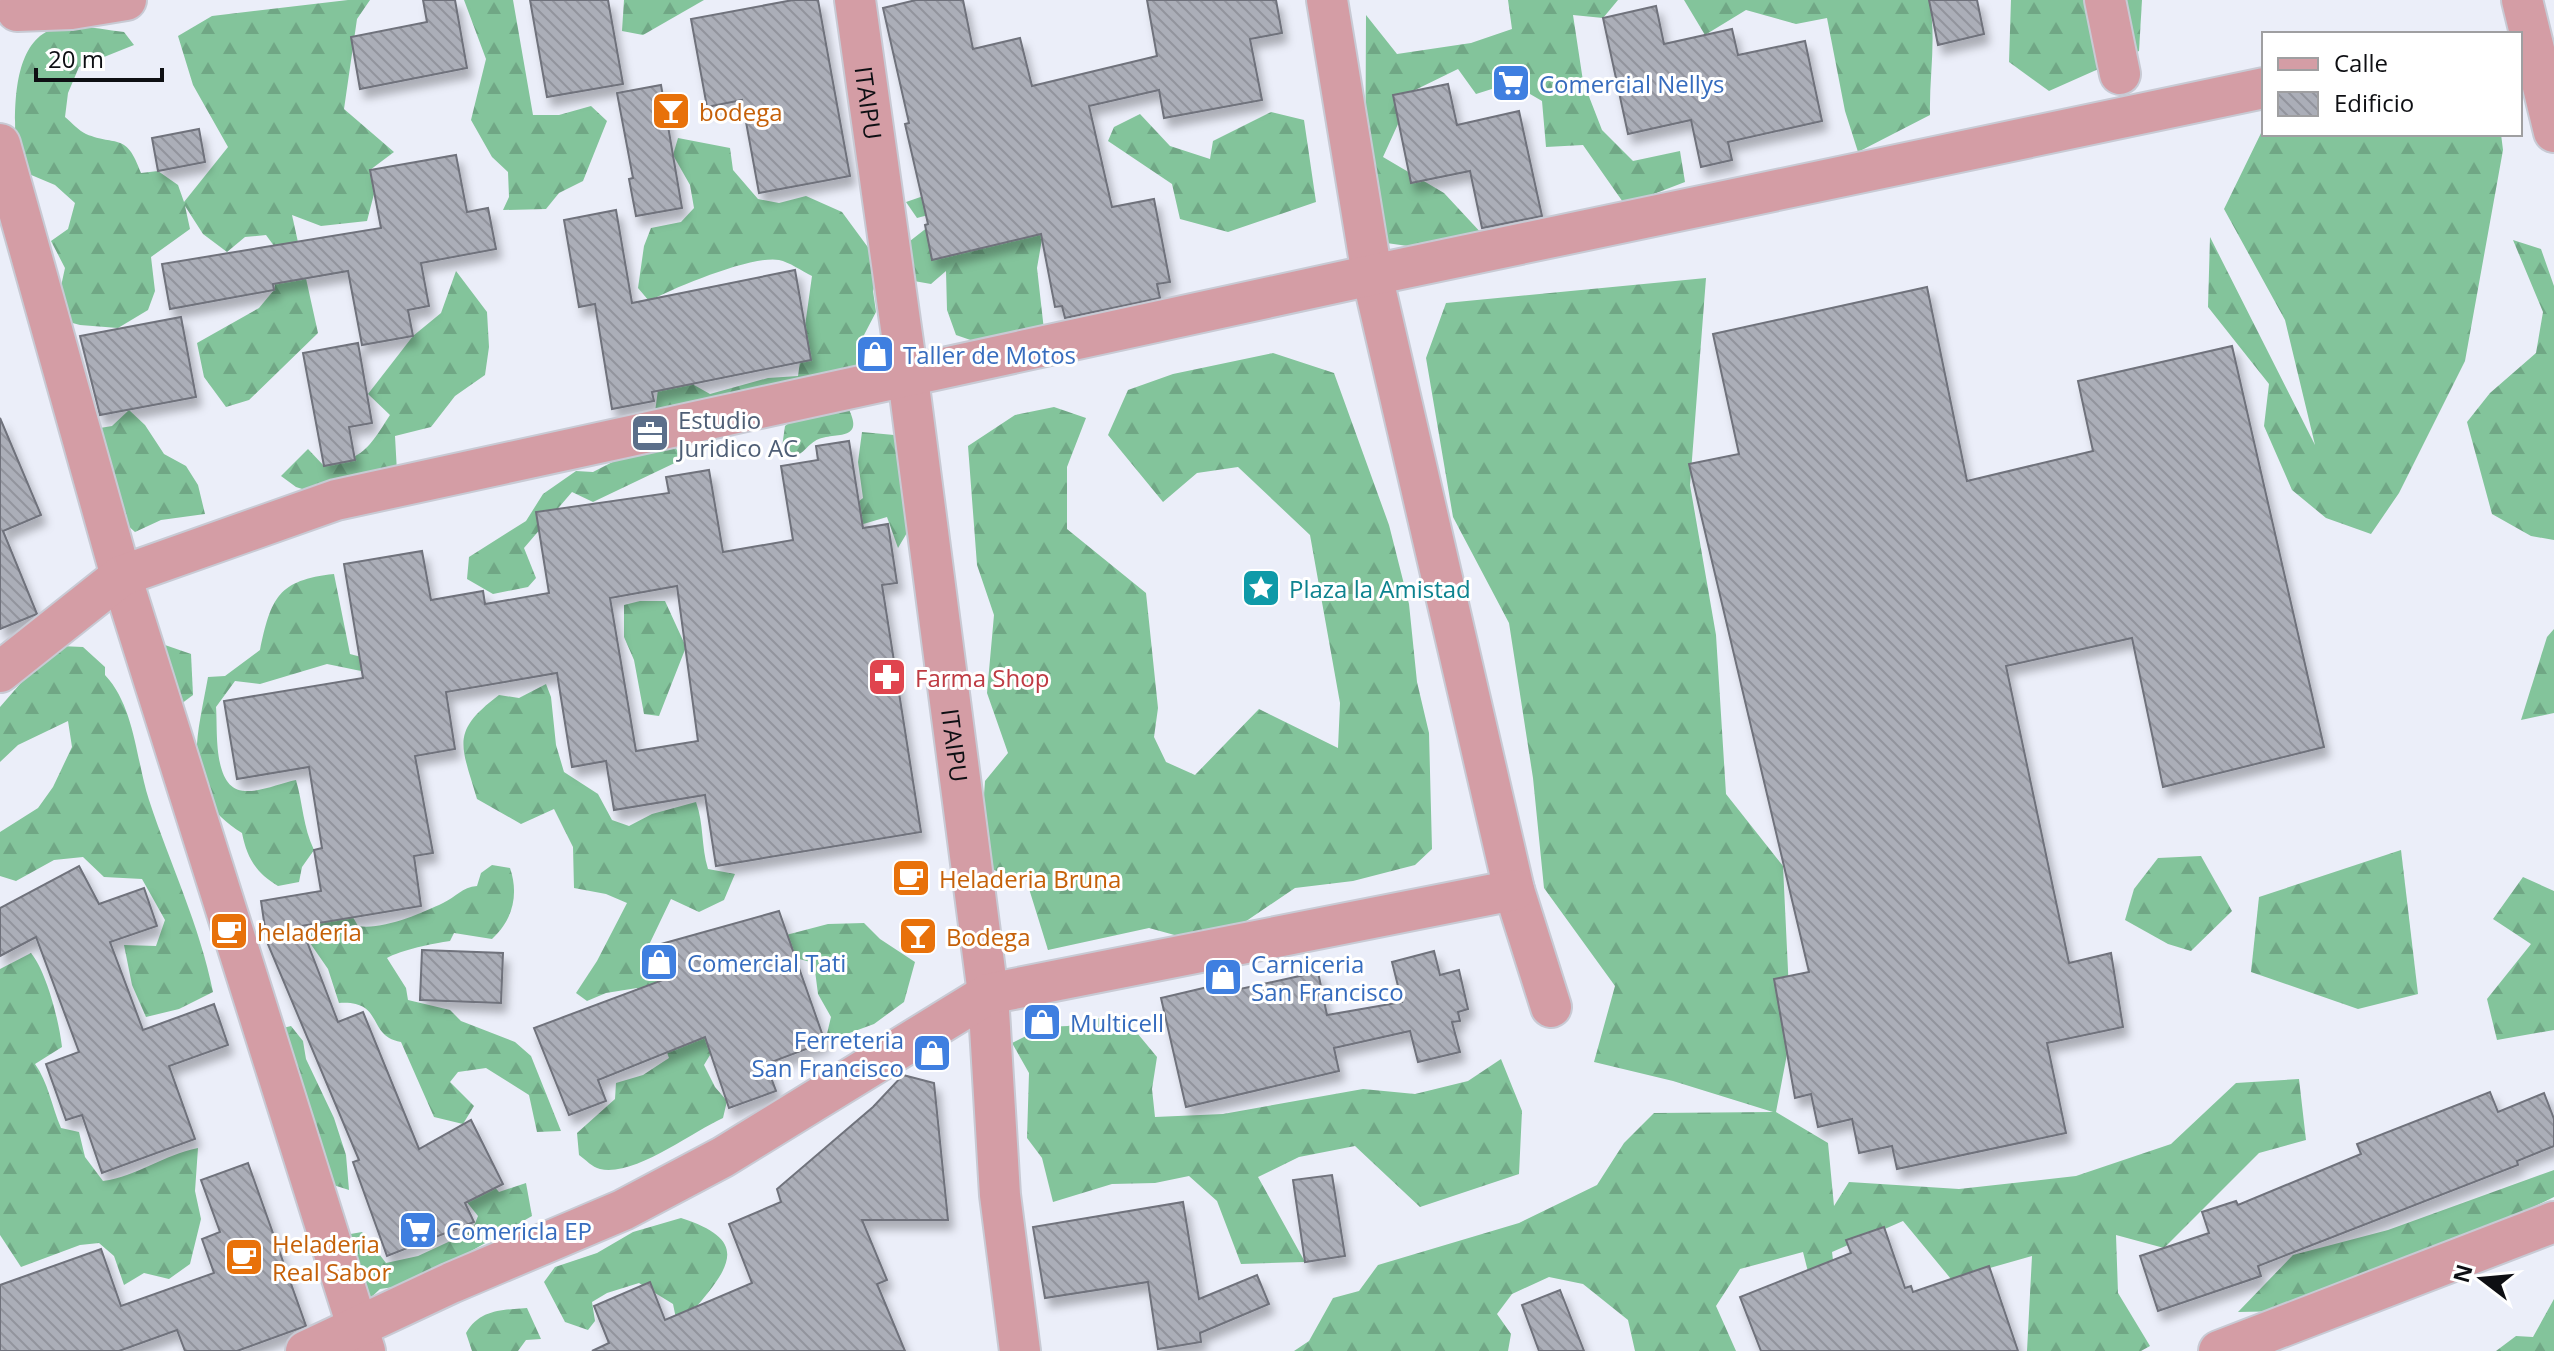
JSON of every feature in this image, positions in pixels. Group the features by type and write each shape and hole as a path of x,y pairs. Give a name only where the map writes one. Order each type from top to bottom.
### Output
{"street":[{"path":"14,14 126,0"},
{"name":"ITAIPU","path":"855,0 908,378 988,994 1000,1195 1020,1351"},
{"path":"1327,0 1372,275 1514,890 1551,1007"},
{"path":"2105,0 2120,74"},
{"path":"2531,23 2554,132"},
{"path":"0,672 121,576 336,500 1372,275 2262,88"},
{"path":"0,144 121,576 360,1340"},
{"path":"306,1351 360,1340 451,1283 623,1210 711,1164 988,994 1514,890"},
{"path":"2219,1351 2291,1338 2554,1222"}],"green space":[{"path":"370,0 357,19 344,109 394,152 370,170 374,194 367,221 321,226 292,215 318,333 249,400 226,407 204,377 197,343 259,308 274,290 280,254 266,235 245,237 227,252 203,234 185,206 190,229 151,257 155,291 148,310 118,328 80,325 54,318 65,268 51,241 68,229 75,203 55,185 17,169 17,86 22,64 31,47 44,33 62,27 124,32 134,45 79,67 68,93 65,117 86,134 125,146 141,173 158,171 178,185 184,202 228,147 193,85 178,36 212,16"},
{"path":"464,0 513,0 533,115 559,115 591,106 607,121 583,181 559,193 546,209 503,210 509,197 508,172 492,157 471,120 486,59"},
{"path":"624,0 704,0 643,35 622,31"},
{"path":"1508,0 1618,0 1603,18 1573,15 1583,81 1602,130 1633,161 1680,151 1685,182 1625,205 1583,145 1546,147 1542,101 1511,83 1476,94 1458,69 1413,91 1383,157 1444,193 1484,236 1422,248 1365,240 1366,15 1397,54 1471,43 1512,29"},
{"path":"1684,0 1929,0 1933,42 1930,115 1858,152 1845,111 1827,18 1796,24 1746,10 1705,35"},
{"path":"2011,0 2142,0 2139,51 2049,91 2009,62"},
{"path":"1271,112 1304,120 1316,202 1228,232 1180,219 1172,184 1108,141 1114,127 1140,114 1170,146 1210,159 1213,141"},
{"path":"2262,131 2262,136 2501,136 2503,150 2465,361 2399,493 2371,534 2326,518 2292,490 2264,426 2269,384 2208,307 2210,237 2315,445 2285,320 2224,209"},
{"path":"678,138 730,148 733,170 758,199 779,203 806,196 842,212 881,265 873,291 876,312 864,335 884,351 871,372 821,388 759,387 718,408 655,412 659,382 700,357 694,385 710,394 768,378 798,376 812,276 779,260 751,262 676,288 649,301 638,288 644,246 651,228 681,222 694,208 690,185 673,155"},
{"path":"1005,168 1037,192 1042,239 1037,268 1044,330 988,346 956,335 947,310 946,271 931,284 914,281 901,248 951,209 917,218 906,202"},
{"path":"2513,240 2541,249 2554,286 2554,540 2531,536 2492,514 2467,422 2490,393 2536,353 2543,312"},
{"path":"456,271 487,312 489,347 485,375 455,396 431,427 395,436 397,472 336,500 296,487 281,476 308,449 324,466 357,455 370,444 390,415 368,394 413,336 441,313"},
{"path":"1706,278 1690,485 1716,635 1726,794 1783,866 1791,1033 1776,1112 1828,1143 1834,1206 1849,1182 1959,1189 2076,1176 2171,1144 2236,1083 2299,1079 2306,1140 2259,1153 2164,1248 2116,1235 2118,1293 2150,1346 2141,1351 2027,1351 2032,1256 1951,1279 1903,1221 1832,1252 1839,1308 1828,1351 1803,1252 1740,1269 1716,1306 1736,1351 1635,1351 1628,1320 1583,1284 1549,1277 1512,1294 1497,1314 1511,1334 1508,1351 1294,1351 1309,1341 1333,1298 1359,1291 1378,1265 1519,1223 1597,1185 1624,1143 1654,1113 1773,1112 1673,1081 1594,1062 1615,986 1544,888 1533,778 1509,623 1453,517 1426,358 1446,303"},
{"path":"1273,353 1334,373 1389,525 1409,604 1417,682 1429,733 1432,849 1415,865 1353,881 1295,888 1211,945 1149,928 1048,950 1026,879 979,866 985,781 1008,753 987,693 994,615 977,565 968,446 1015,415 1054,407 1086,418 1067,467 1067,529 1146,593 1158,708 1154,737 1166,762 1195,775 1259,709 1338,748 1340,703 1310,535 1238,467 1197,473 1163,502 1108,435 1128,390 1173,374"},
{"path":"846,404 852,417 851,431 815,441 800,454 788,458 782,447 785,426 801,414"},
{"path":"129,410 145,425 164,454 186,466 198,485 205,514 161,520 135,532 116,515 94,429 112,426"},
{"path":"862,432 894,435 906,450 911,526 898,548 887,517 860,525 852,507 863,498 858,462"},
{"path":"676,448 681,460 593,502 572,492 524,548 536,578 528,587 493,594 467,579 469,557 526,521 543,494 576,471 593,472 634,451"},
{"path":"334,574 350,654 376,661 361,671 327,664 260,684 235,681 216,707 219,757 227,781 234,788 258,790 296,780 314,850 302,867 299,882 278,886 254,864 242,833 222,818 208,801 200,783 197,743 208,677 225,676 260,650 273,605 289,587 300,581"},
{"path":"640,601 665,601 686,647 659,716 644,714 634,660 624,637 624,605"},
{"path":"2554,629 2554,713 2521,720 2547,637"},
{"path":"165,645 191,654 193,695 173,710 161,674"},
{"path":"60,646 83,647 105,667 105,675 123,702 129,718 149,800 193,919 213,992 179,1009 146,1017 132,985 124,945 156,946 165,920 142,879 104,877 83,857 54,860 16,881 0,876 0,832 38,808 53,787 72,747 68,721 18,745 0,762 0,707 33,669"},
{"path":"546,684 551,697 556,745 564,772 598,794 612,820 629,826 652,814 696,802 708,869 735,874 724,900 699,912 671,899 647,949 660,992 646,1003 637,988 606,993 587,1001 576,993 597,961 627,903 606,894 574,888 573,847 554,809 521,824 477,799 464,752 466,730 483,708 499,695 519,698"},
{"path":"2401,850 2418,994 2358,1009 2251,972 2259,897"},
{"path":"2201,856 2232,911 2191,951 2168,944 2125,920 2134,889 2158,858"},
{"path":"492,865 510,868 514,897 505,924 492,939 454,933 450,941 387,958 406,988 408,1000 450,1010 461,1021 515,1042 531,1056 561,1131 537,1132 529,1095 486,1068 458,1072 450,1082 474,1106 463,1124 434,1117 401,1042 383,1033 370,1012 363,1007 339,1003 328,969 310,943 315,914 346,905 358,926 379,926 401,920 477,886 481,873"},
{"path":"2523,877 2554,891 2554,1030 2497,1040 2487,999 2531,944 2493,919"},
{"path":"864,923 880,939 915,962 904,1002 874,1024 825,1042 831,1017 818,994 814,963 788,956 786,935 828,924"},
{"path":"31,953 51,998 62,1047 35,1064 47,1087 61,1128 79,1132 85,1157 103,1181 128,1175 173,1155 198,1148 195,1191 201,1219 190,1264 169,1279 144,1273 124,1285 114,1256 99,1243 80,1245 21,1267 0,1235 0,969"},
{"path":"703,1013 713,1050 704,1065 715,1087 727,1101 723,1118 663,1152 614,1170 600,1169 579,1155 577,1133 615,1099 616,1083 643,1075 669,1058 659,1031"},
{"path":"1096,1018 1128,1022 1157,1057 1152,1089 1155,1117 1223,1114 1363,1089 1415,1094 1468,1081 1501,1059 1522,1111 1519,1174 1420,1207 1355,1146 1299,1157 1258,1177 1305,1262 1241,1264 1217,1201 1189,1176 1155,1183 1112,1184 1053,1202 1042,1158 1027,1138 1029,1073 1012,1043 1044,1027 1068,1026"},
{"path":"291,1026 303,1041 306,1059 334,1118 346,1155 349,1190 324,1182 267,1032"},
{"path":"2554,1170 2554,1197 2431,1257 2295,1311 2238,1312 2293,1255 2388,1230"},
{"path":"490,1182 499,1192 526,1183 532,1216 414,1284 380,1289 363,1305 339,1236 362,1232 386,1263 418,1256 472,1231 478,1216 462,1196"},
{"path":"681,1218 716,1235 724,1244 727,1254 719,1277 697,1306 704,1326 680,1338 673,1304 639,1283 607,1293 592,1302 595,1321 588,1330 565,1322 544,1282 555,1267 597,1253 633,1232"},
{"path":"2554,1299 2554,1351 2496,1351 2516,1336 2533,1337"},
{"path":"527,1308 541,1339 526,1340 518,1351 472,1351 466,1333 478,1319 492,1312"}],"building":[{"path":"423,0 455,0 467,68 360,89 351,37 427,22"},
{"path":"530,0 608,0 623,84 547,97"},
{"path":"793,0 818,0 850,176 759,193 742,100 707,107 691,19"},
{"path":"916,0 963,0 973,49 1020,38 1032,86 1157,56 1147,0 1276,0 1282,33 1250,39 1262,100 1164,118 1159,90 1089,106 1112,207 1154,199 1170,282 1157,284 1160,298 1065,318 1062,306 1055,307 1041,234 932,260 925,225 928,224 905,124 909,123 883,8"},
{"path":"1929,0 1977,0 1984,34 1938,45"},
{"path":"1656,6 1664,44 1732,29 1738,55 1805,41 1822,121 1728,142 1732,160 1701,167 1691,120 1628,134 1603,18"},
{"path":"1448,84 1457,125 1519,111 1542,216 1482,228 1470,171 1411,183 1393,95"},
{"path":"661,85 682,208 636,216 629,179 633,178 617,93"},
{"path":"199,129 205,162 158,171 152,138"},
{"path":"456,155 467,212 488,208 496,249 421,263 429,306 408,310 413,336 362,345 348,271 273,284 274,290 170,309 162,264 381,228 370,170"},
{"path":"616,210 632,303 795,270 811,360 652,392 654,401 612,409 595,304 579,307 564,220"},
{"path":"1927,287 1967,481 2093,451 2078,381 2232,346 2324,747 2163,787 2132,638 2006,666 2069,963 2111,953 2123,1027 2047,1043 2066,1133 1897,1169 1892,1146 1859,1153 1852,1119 1818,1127 1811,1094 1795,1098 1774,979 1809,972 1689,464 1739,454 1713,334"},
{"path":"181,317 196,397 100,415 80,336"},
{"path":"358,343 372,423 349,427 355,460 324,466 303,353"},
{"path":"0,418 41,515 3,531 37,614 0,629"},
{"path":"849,441 863,528 888,524 897,583 882,585 921,832 716,866 705,795 614,810 606,761 572,767 557,673 446,692 455,749 415,756 433,853 414,856 421,906 301,926 338,1022 363,1012 419,1149 471,1120 503,1184 465,1203 474,1222 387,1256 353,1162 359,1160 267,942 261,901 321,891 314,850 322,848 309,767 237,779 224,701 363,678 344,564 422,551 431,600 483,591 485,604 549,593 536,512 669,493 666,477 709,470 723,552 793,540 781,466 818,460 816,446","holes":["677,586 698,741 636,751 610,598"]},
{"path":"79,866 99,904 144,888 157,926 110,942 143,1030 214,1004 228,1045 169,1066 195,1139 102,1173 82,1115 66,1120 46,1064 79,1052 36,937 0,956 0,908"},
{"path":"779,911 825,1042 766,1064 776,1091 729,1108 705,1037 598,1080 606,1101 569,1115 534,1028 663,980 654,946"},
{"path":"422,950 503,953 501,1003 420,1000"},
{"path":"1434,951 1440,975 1459,970 1468,1009 1458,1012 1460,1021 1452,1022 1460,1052 1418,1062 1410,1031 1334,1048 1339,1071 1186,1107 1161,998 1229,982 1231,991 1318,972 1327,1015 1402,1002 1392,962"},
{"path":"903,1075 934,1083 948,1220 862,1220 887,1280 877,1284 905,1351 592,1351 609,1343 594,1306 650,1282 665,1320 752,1283 729,1224 781,1202 777,1189 873,1107"},
{"path":"2490,1092 2498,1112 2544,1093 2554,1119 2554,1146 2517,1161 2518,1165 2258,1266 2261,1276 2158,1311 2140,1256 2209,1233 2202,1212 2236,1201 2238,1205 2361,1154 2357,1144"},
{"path":"248,1163 306,1326 237,1351 185,1351 177,1330 119,1351 0,1351 0,1285 101,1249 121,1306 214,1273 202,1239 220,1232 201,1180"},
{"path":"1332,1175 1345,1256 1305,1262 1293,1180"},
{"path":"1183,1202 1199,1299 1257,1275 1269,1304 1200,1333 1201,1342 1158,1349 1148,1282 1045,1298 1033,1227"},
{"path":"1884,1227 1905,1288 1911,1286 1913,1292 1989,1266 2018,1351 1761,1351 1740,1297 1851,1253 1846,1240"},
{"path":"1560,1290 1584,1351 1539,1351 1522,1305"}],"place":[{"name":"Comercial Nellys","path":"1511,83"},
{"name":"bodega","path":"671,111"},
{"name":"Taller de Motos","path":"875,354"},
{"name":"Estudio Juridico AC","path":"650,433"},
{"name":"Plaza la Amistad","path":"1261,588"},
{"name":"Farma Shop","path":"887,677"},
{"name":"Heladeria Bruna","path":"911,878"},
{"name":"heladeria","path":"229,931"},
{"name":"Bodega","path":"918,936"},
{"name":"Comercial Tati","path":"659,962"},
{"name":"Carniceria San Francisco","path":"1223,977"},
{"name":"Multicell","path":"1042,1022"},
{"name":"Ferreteria San Francisco","path":"932,1053"},
{"name":"Comericla EP","path":"418,1230"},
{"name":"Heladeria Real Sabor","path":"244,1257"}]}
